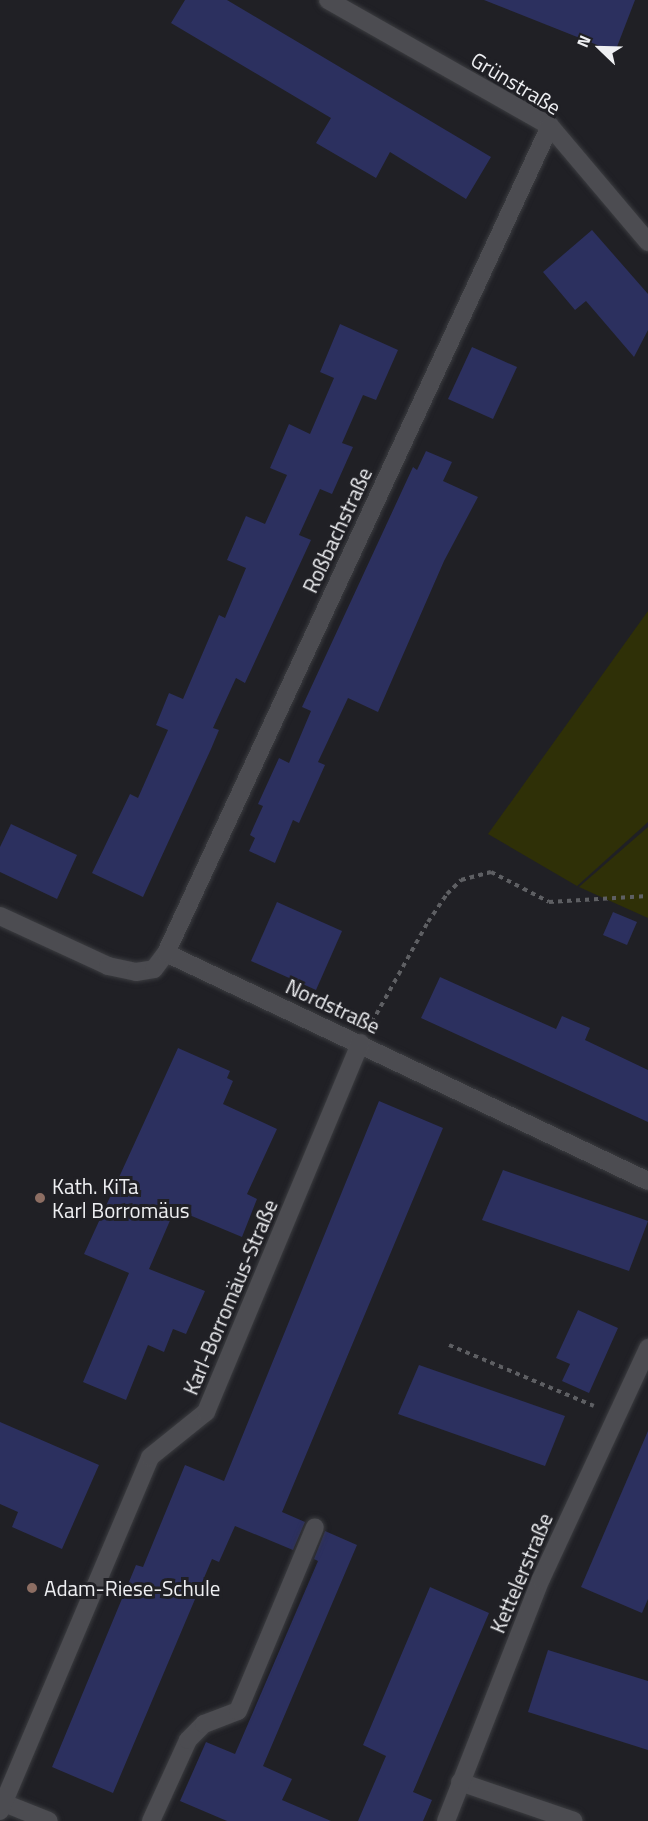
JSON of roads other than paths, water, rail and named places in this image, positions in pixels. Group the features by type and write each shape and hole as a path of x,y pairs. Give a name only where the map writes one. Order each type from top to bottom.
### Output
{"street":[{"name":"Grünstraße","path":"328,0 550,126 648,242"},
{"name":"Roßbachstraße","path":"166,953 550,126"},
{"path":"0,916 108,966 136,972 154,969 166,953"},
{"name":"Nordstraße","path":"166,953 648,1181"},
{"name":"Karl-Borromäus-Straße","path":"2,1807 150,1457 206,1412 360,1043"},
{"name":"Kettelerstraße","path":"446,1821 541,1579 648,1348"},
{"path":"151,1821 188,1740 204,1724 238,1711 315,1527"},
{"path":"460,1782 573,1821"},
{"path":"2,1807 49,1821"}],"place":[{"name":"Kath. KiTa Karl Borromäus","path":"40,1198"},
{"name":"Adam-Riese-Schule","path":"32,1588"}]}
